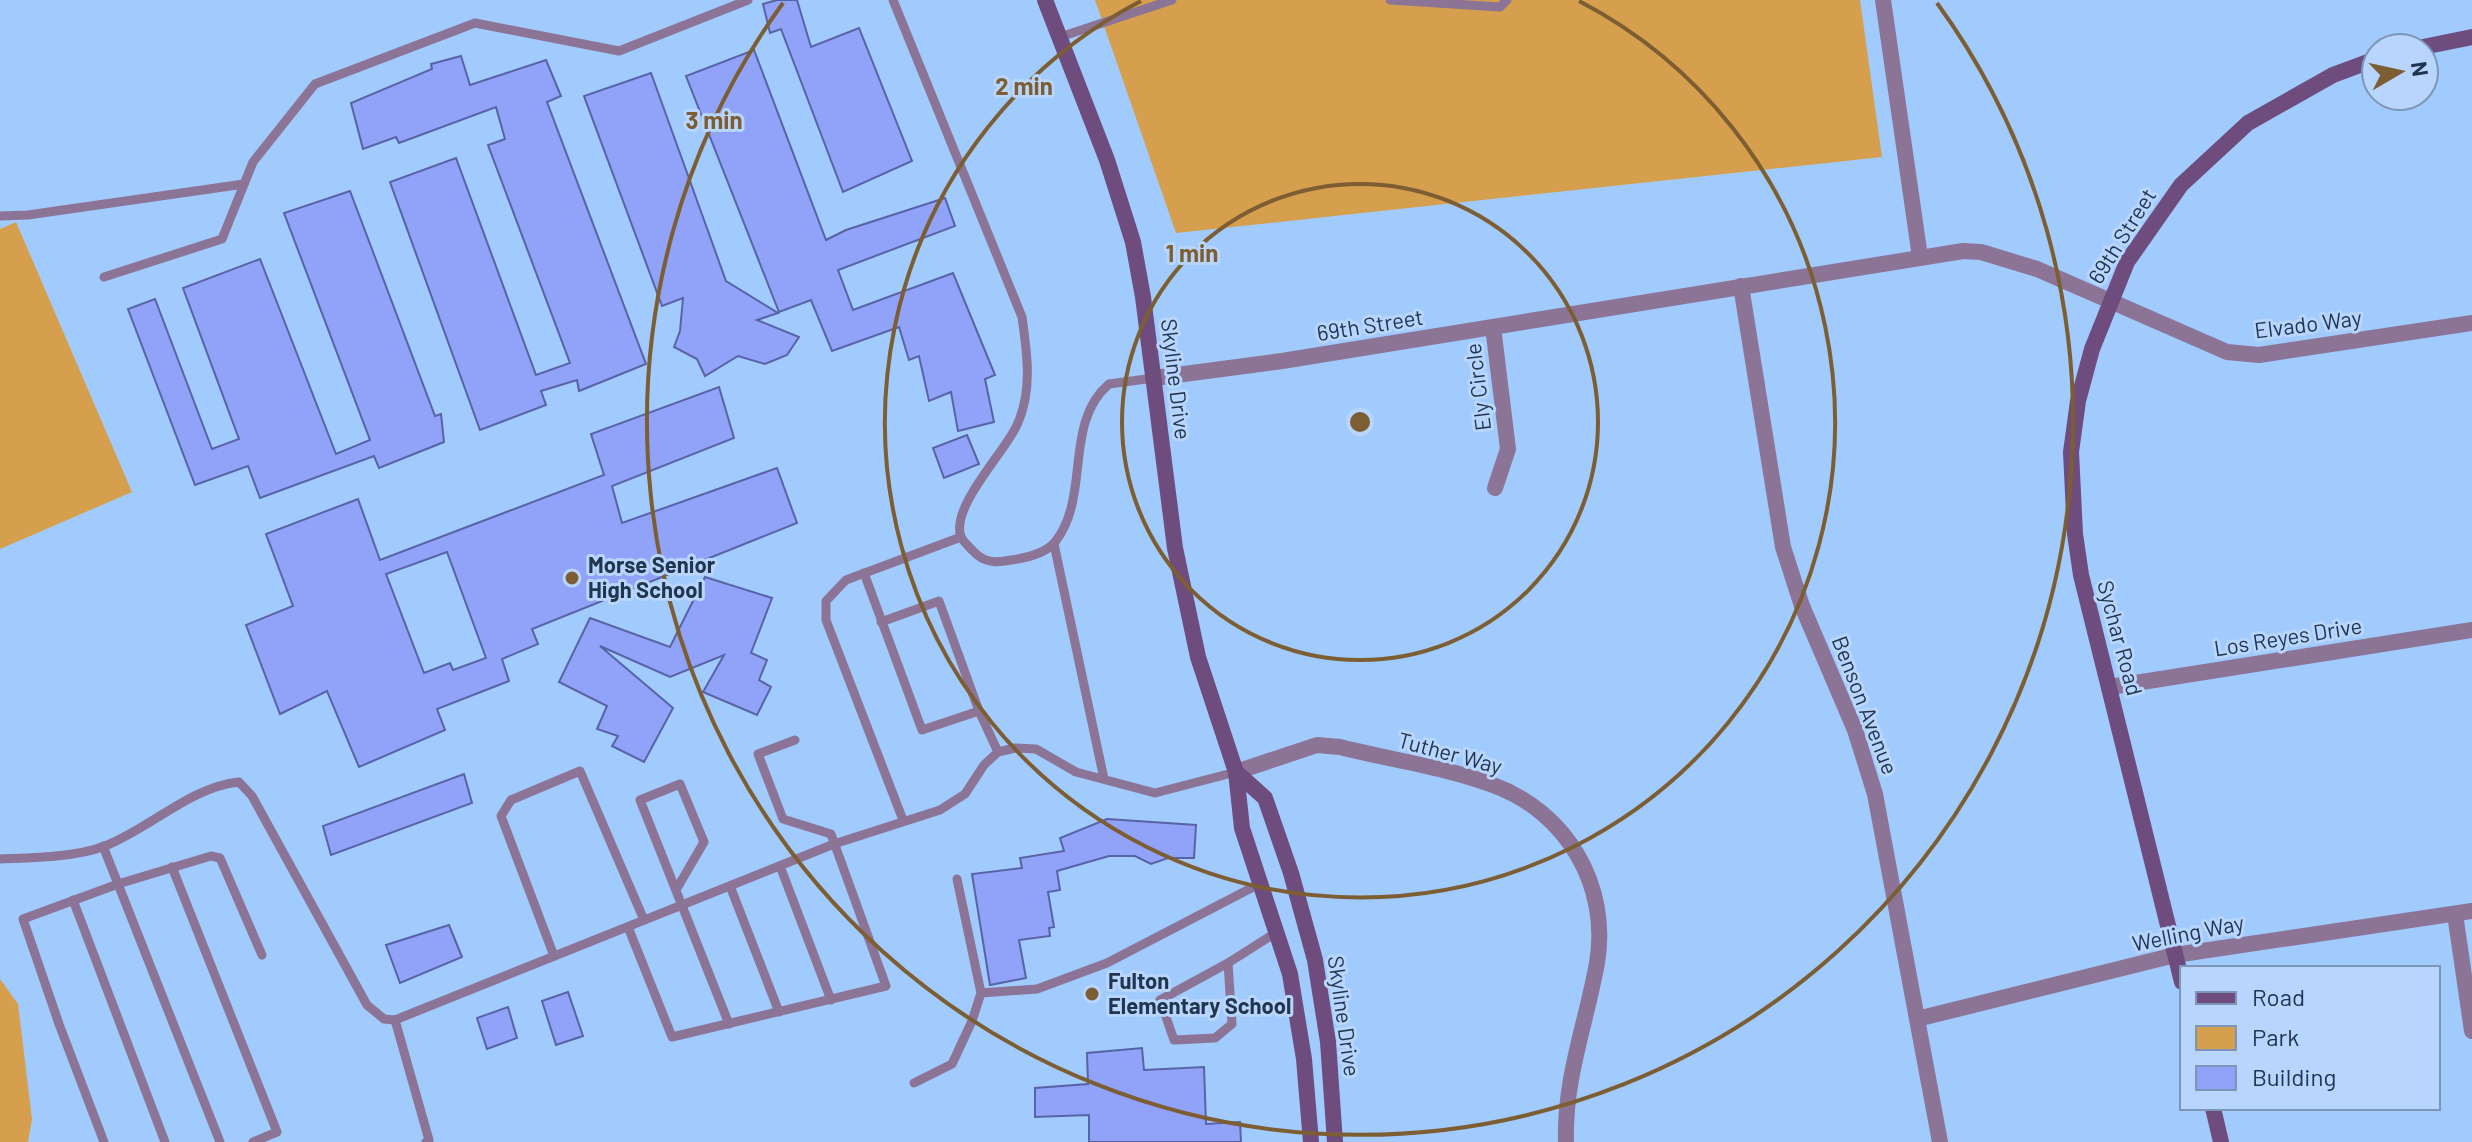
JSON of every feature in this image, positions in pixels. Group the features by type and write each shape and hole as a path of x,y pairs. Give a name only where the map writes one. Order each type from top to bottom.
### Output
{"main road":[{"name":"Skyline Drive","path":"1045,0 1128,222 1143,297 1175,548 1198,657 1236,772 1242,828 1290,974 1304,1059 1311,1142"},
{"path":"2440,44 2472,37"},
{"name":"69th Street","path":"2110,303 2127,262 2181,185 2248,123 2333,75 2360,65"},
{"name":"Sychar Road","path":"2110,303 2081,388 2071,452 2075,534 2081,575 2180,974"},
{"name":"Skyline Drive","path":"1236,772 1265,798 1291,873 1315,960 1328,1042 1335,1142"},
{"path":"2213,1110 2221,1142"}],"street":[{"path":"1883,0 1920,257"},
{"name":"69th Street","path":"1154,378 1282,361 1963,251 1981,252 2037,269 2110,303"},
{"name":"Benson Avenue","path":"1741,286 1783,547 1802,606 1855,730 1875,794 1940,1142"},
{"name":"Elvado Way","path":"2110,303 2227,352 2259,355 2472,323"},
{"name":"Ely Circle","path":"1493,327 1508,449 1495,488"},
{"name":"Los Reyes Drive","path":"2110,687 2472,630"},
{"name":"Tuther Way","path":"1236,772 1317,745 1340,747 1495,785 1527,802 1558,828 1584,865 1594,893 1599,928 1596,966 1569,1083 1566,1142"},
{"path":"2464,912 2472,1031"},
{"name":"Welling Way","path":"1917,1019 2175,955 2464,912"}],"lane":[{"path":"104,277 222,239 253,162 315,84 475,23 619,51 748,0"},
{"path":"893,0 1022,317 1027,352 1028,389 1017,425 967,504 960,519 961,537 976,555 994,563 1031,557 1054,544 1104,779"},
{"path":"1060,37 1172,0"},
{"path":"1390,0 1500,7 1507,0"},
{"path":"0,216 28,215 244,184"},
{"name":"69th Street","path":"1054,544 1070,511 1091,404 1109,384 1154,378"},
{"path":"903,820 826,620 826,601 846,580 961,537"},
{"path":"864,573 922,730 979,711"},
{"path":"881,622 939,601 979,711 998,752"},
{"path":"628,927 672,1037 886,986 831,834 783,819 758,754 795,740"},
{"path":"0,859 103,846 217,784 239,782 252,796 367,1005 384,1019 395,1020 834,844 940,810 954,803 998,752 1015,748 1036,749 1076,772 1155,793 1236,772"},
{"path":"554,956 501,816 511,800 555,780 580,771 644,920"},
{"path":"676,890 704,842 680,784 640,800 729,1024"},
{"path":"103,846 220,1142"},
{"path":"104,1142 23,919 118,884 211,856 220,858 262,955"},
{"path":"780,866 831,1000"},
{"path":"172,867 277,1132 253,1142"},
{"path":"914,1083 952,1064 981,993 957,879"},
{"path":"981,993 1037,989 1107,963 1261,883"},
{"path":"730,886 779,1012"},
{"path":"73,900 165,1142"},
{"path":"1228,963 1232,1024 1215,1038 1174,1040 1160,1000 1277,932"},
{"path":"395,1020 423,1112 429,1140 426,1142"}],"green space":[{"path":"1095,0 1860,0 1882,157 1176,233"},
{"path":"16,222 132,492 0,549 0,229"},
{"path":"0,979 18,1004 32,1119 28,1142 0,1142"}],"building":[{"path":"797,0 811,47 859,28 912,161 843,192 781,29 770,33 763,4"},
{"path":"754,50 826,240 846,230 945,198 955,226 838,270 853,310 953,273 995,375 985,379 994,422 958,431 951,392 929,401 919,356 909,360 899,327 832,351 811,300 779,312 686,76"},
{"path":"461,56 470,85 546,60 561,96 547,102 646,364 579,391 577,380 541,391 546,405 480,430 390,182 456,158 536,375 570,363 488,145 505,139 496,107 399,143 396,137 363,149 351,103 432,69 431,64"},
{"path":"651,73 726,281 778,313 757,320 799,337 787,355 765,364 738,356 705,376 697,359 674,347 680,331 683,298 662,306 584,96"},
{"path":"350,191 435,416 441,414 444,442 379,468 374,456 260,498 248,466 195,485 128,309 155,299 212,449 239,439 183,288 260,259 336,454 370,440 284,213"},
{"path":"719,387 734,438 612,486 622,523 777,468 797,523 532,629 538,644 502,659 509,681 437,709 445,730 359,767 327,691 280,714 246,625 293,606 266,534 358,499 380,560 604,475 591,434","holes":["447,552 486,658 453,670 450,663 424,673 386,574"]},
{"path":"967,435 979,464 944,478 933,448"},
{"path":"705,577 772,598 751,653 767,660 759,680 771,687 757,715 703,692 724,655 670,677 600,646 673,708 644,762 612,746 618,736 597,729 607,706 559,682 590,618 670,647"},
{"path":"464,774 472,803 331,855 323,826"},
{"path":"1107,819 1196,825 1194,858 1168,858 1151,864 1135,856 1109,856 1057,871 1060,890 1048,892 1054,927 1049,928 1050,936 1019,940 1026,978 990,985 972,874 1022,868 1020,858 1064,851 1060,838"},
{"path":"449,925 462,957 400,983 386,945"},
{"path":"568,992 583,1036 556,1045 542,1001"},
{"path":"508,1007 517,1038 487,1049 477,1018"},
{"path":"1142,1048 1144,1070 1204,1067 1206,1124 1240,1122 1241,1142 1089,1142 1089,1115 1035,1117 1035,1088 1088,1084 1087,1053"}],"place":[{"name":"Morse Senior High School","path":"572,578"},
{"name":"Fulton Elementary School","path":"1092,994"}]}
